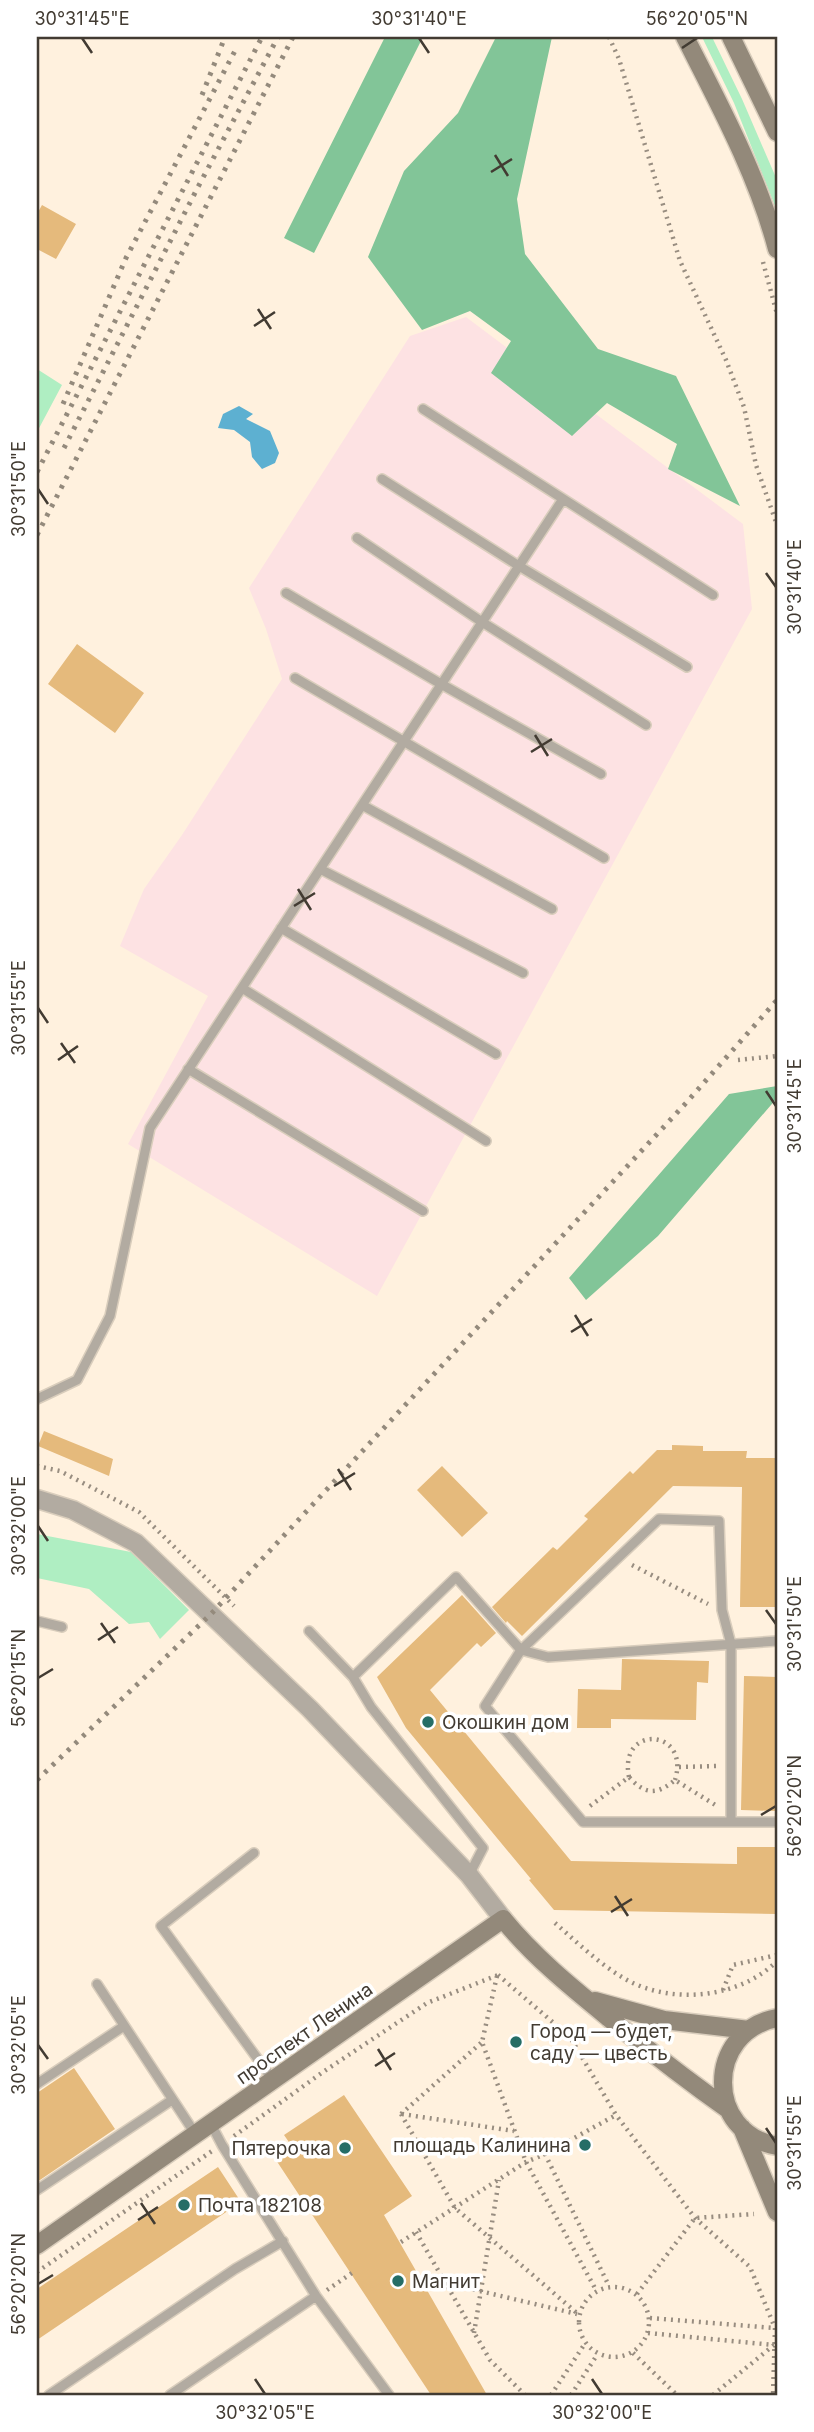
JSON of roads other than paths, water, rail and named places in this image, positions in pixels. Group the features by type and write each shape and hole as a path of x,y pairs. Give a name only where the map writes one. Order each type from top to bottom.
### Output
{"main road":[{"path":"685,37 726,117 753,180 777,249"},
{"path":"731,37 777,132"},
{"path":"503,1919 528,1949 582,1996 671,2069 729,2110"},
{"name":"проспект Ленина","path":"37,2245 503,1919"},
{"path":"582,1996 625,2011 664,2020 749,2030"},
{"path":"774,2016 749,2030 733,2046 724,2066 723,2089 729,2110 742,2129 777,2212"},
{"path":"742,2129 760,2141 777,2146"}],"street":[{"path":"37,1499 73,1510 136,1543 310,1709 469,1875 503,1919"}],"lane":[{"path":"423,409 713,596"},
{"path":"382,479 519,566 687,667"},
{"path":"37,1399 77,1380 110,1316 149,1128 564,499"},
{"path":"357,538 482,622 646,725"},
{"path":"286,593 601,774"},
{"path":"295,678 604,858"},
{"path":"362,805 552,909"},
{"path":"320,869 523,973"},
{"path":"281,928 496,1054"},
{"path":"242,988 485,1140"},
{"path":"188,1069 423,1211"},
{"path":"731,1822 731,1644 722,1611 719,1521 659,1519 521,1650 485,1706 583,1822 731,1822 777,1822"},
{"path":"353,1677 456,1577 521,1650 548,1657 777,1641"},
{"path":"37,1621 62,1627"},
{"path":"309,1631 353,1677 371,1707 483,1848 469,1875"},
{"path":"254,1853 161,1926 273,2080"},
{"path":"97,1984 196,2135"},
{"path":"37,2084 124,2026"},
{"path":"37,2190 172,2100"},
{"path":"211,2124 316,2296 389,2395"},
{"path":"49,2395 234,2269 283,2241"},
{"path":"170,2395 316,2296"}],"water":[{"path":"239,406 253,414 246,419 270,431 279,453 275,463 262,469 252,457 250,442 234,430 218,428 223,414"}],"railway":[{"path":"202,95 225,37"},
{"path":"37,472 262,37"},
{"path":"64,448 278,37"},
{"path":"37,535 293,37"},
{"path":"63,404 126,258 237,47"},
{"path":"37,1780 211,1614 686,1103 777,1000"}],"place":[{"name":"Окошкин дом","path":"428,1722"},
{"name":"Город — будет, саду — цвесть","path":"516,2042"},
{"name":"площадь Калинина","path":"585,2145"},
{"name":"Пятерочка","path":"345,2148"},
{"name":"Почта 182108","path":"184,2205"},
{"name":"Магнит","path":"398,2281"}]}
